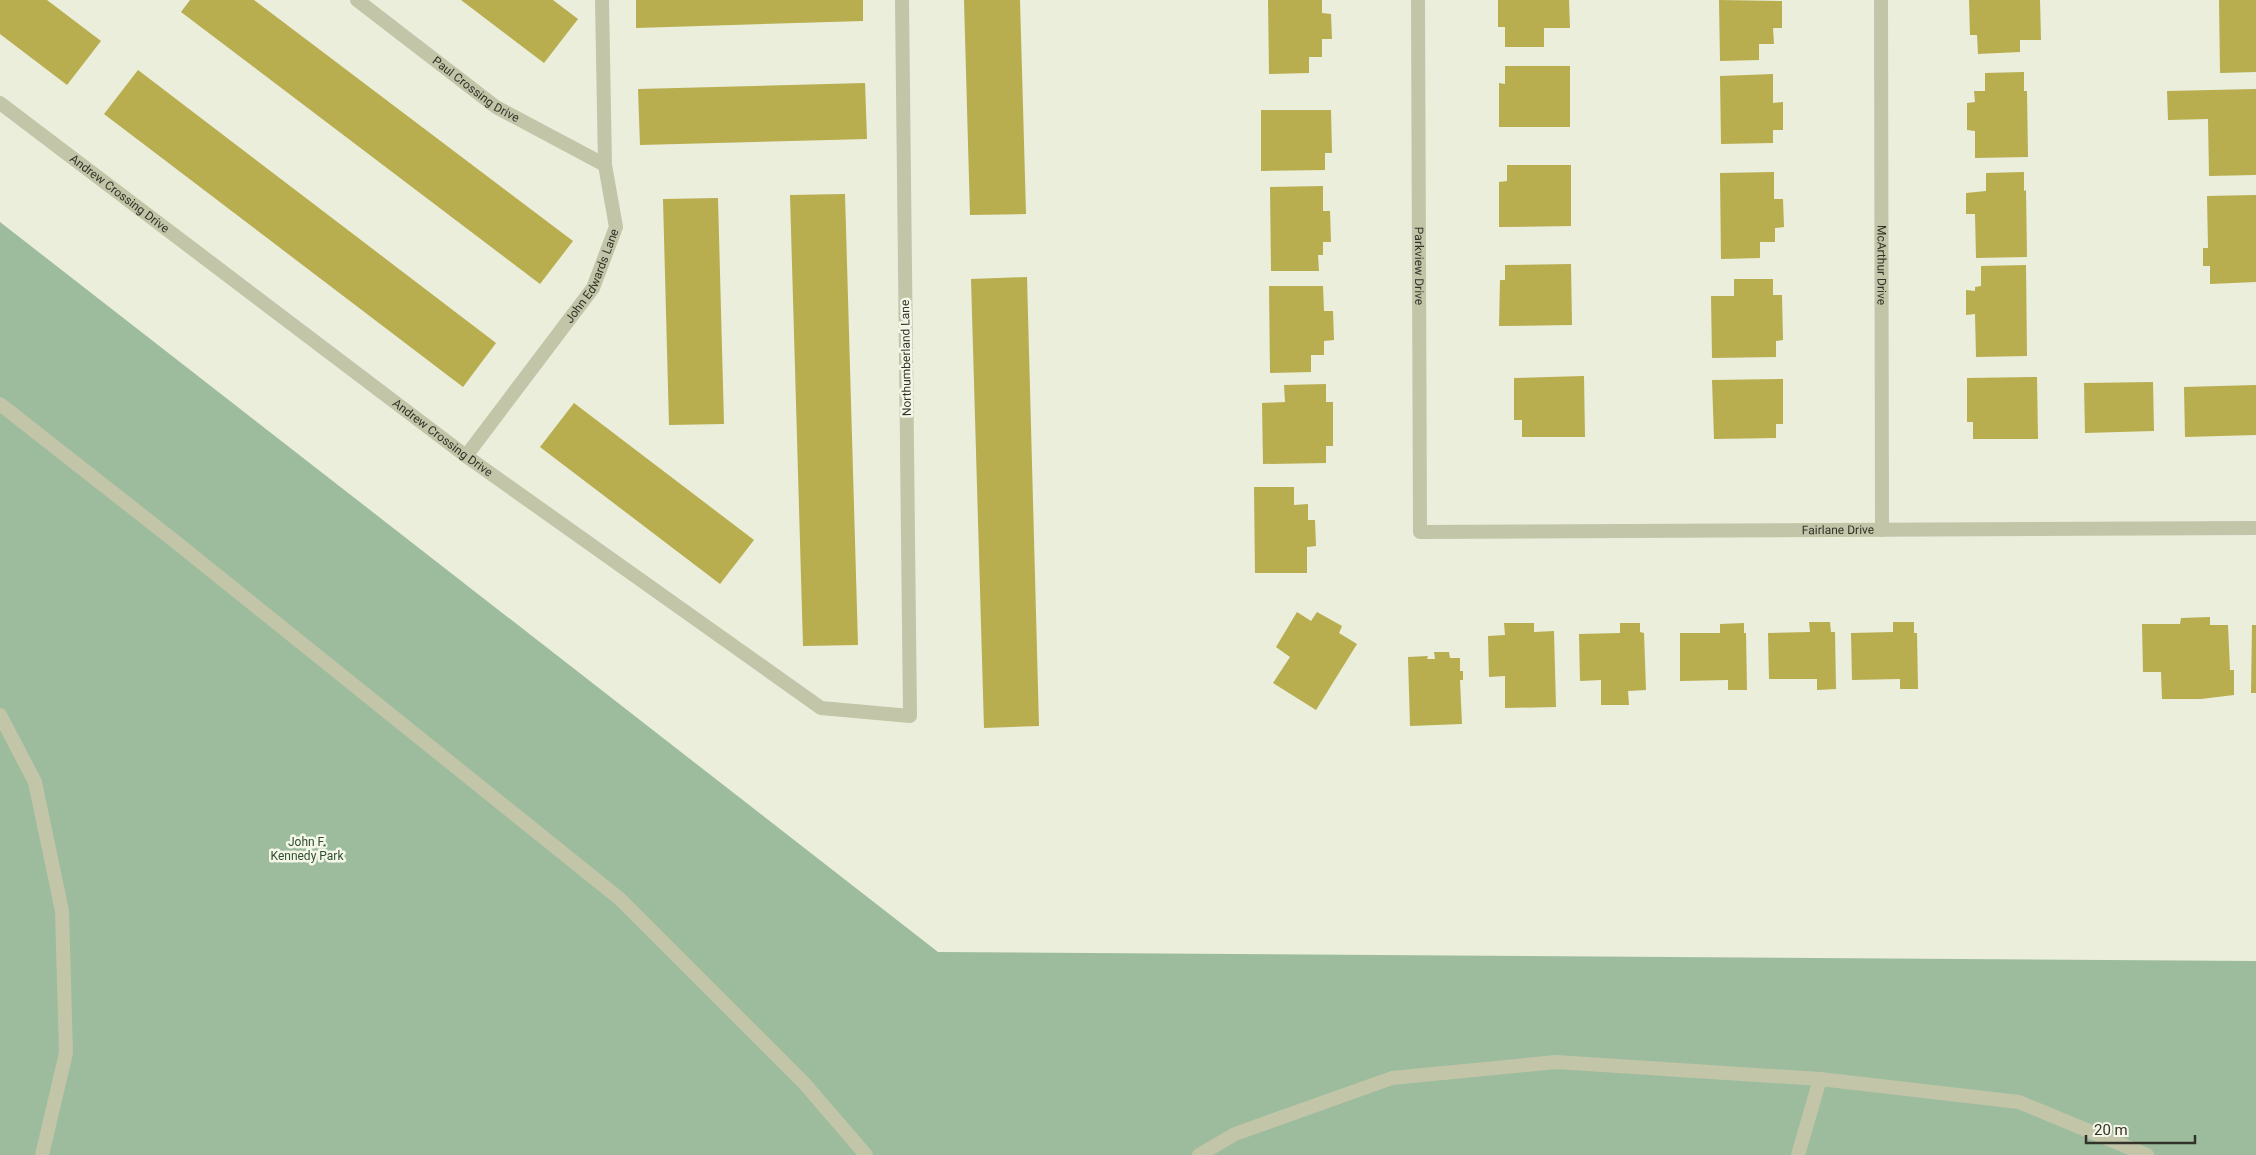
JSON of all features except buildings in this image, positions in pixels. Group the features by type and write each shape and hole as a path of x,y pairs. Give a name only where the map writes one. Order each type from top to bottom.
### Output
{"street":[{"name":"Paul Crossing Drive","path":"357,0 496,107 605,165"},
{"name":"John Edwards Lane","path":"466,456 592,288 616,227 605,165 602,0"},
{"name":"Northumberland Lane","path":"902,0 910,716"},
{"name":"Parkview Drive","path":"1418,0 1420,532"},
{"name":"McArthur Drive","path":"1881,0 1882,530"},
{"name":"Andrew Crossing Drive","path":"0,103 466,456 821,708 910,716"},
{"path":"0,404 180,545 620,899 804,1083 866,1155"},
{"name":"Fairlane Drive","path":"1420,532 2256,528"},
{"path":"0,715 35,782 62,911 66,1054 42,1155"},
{"path":"1198,1155 1235,1134 1392,1078 1556,1062 1820,1079 2018,1102 2147,1155"},
{"path":"1798,1155 1820,1079"}],"green space":[{"name":"John F. Kennedy Park","path":"0,222 938,952 2256,961 2256,1155 0,1155"}]}
